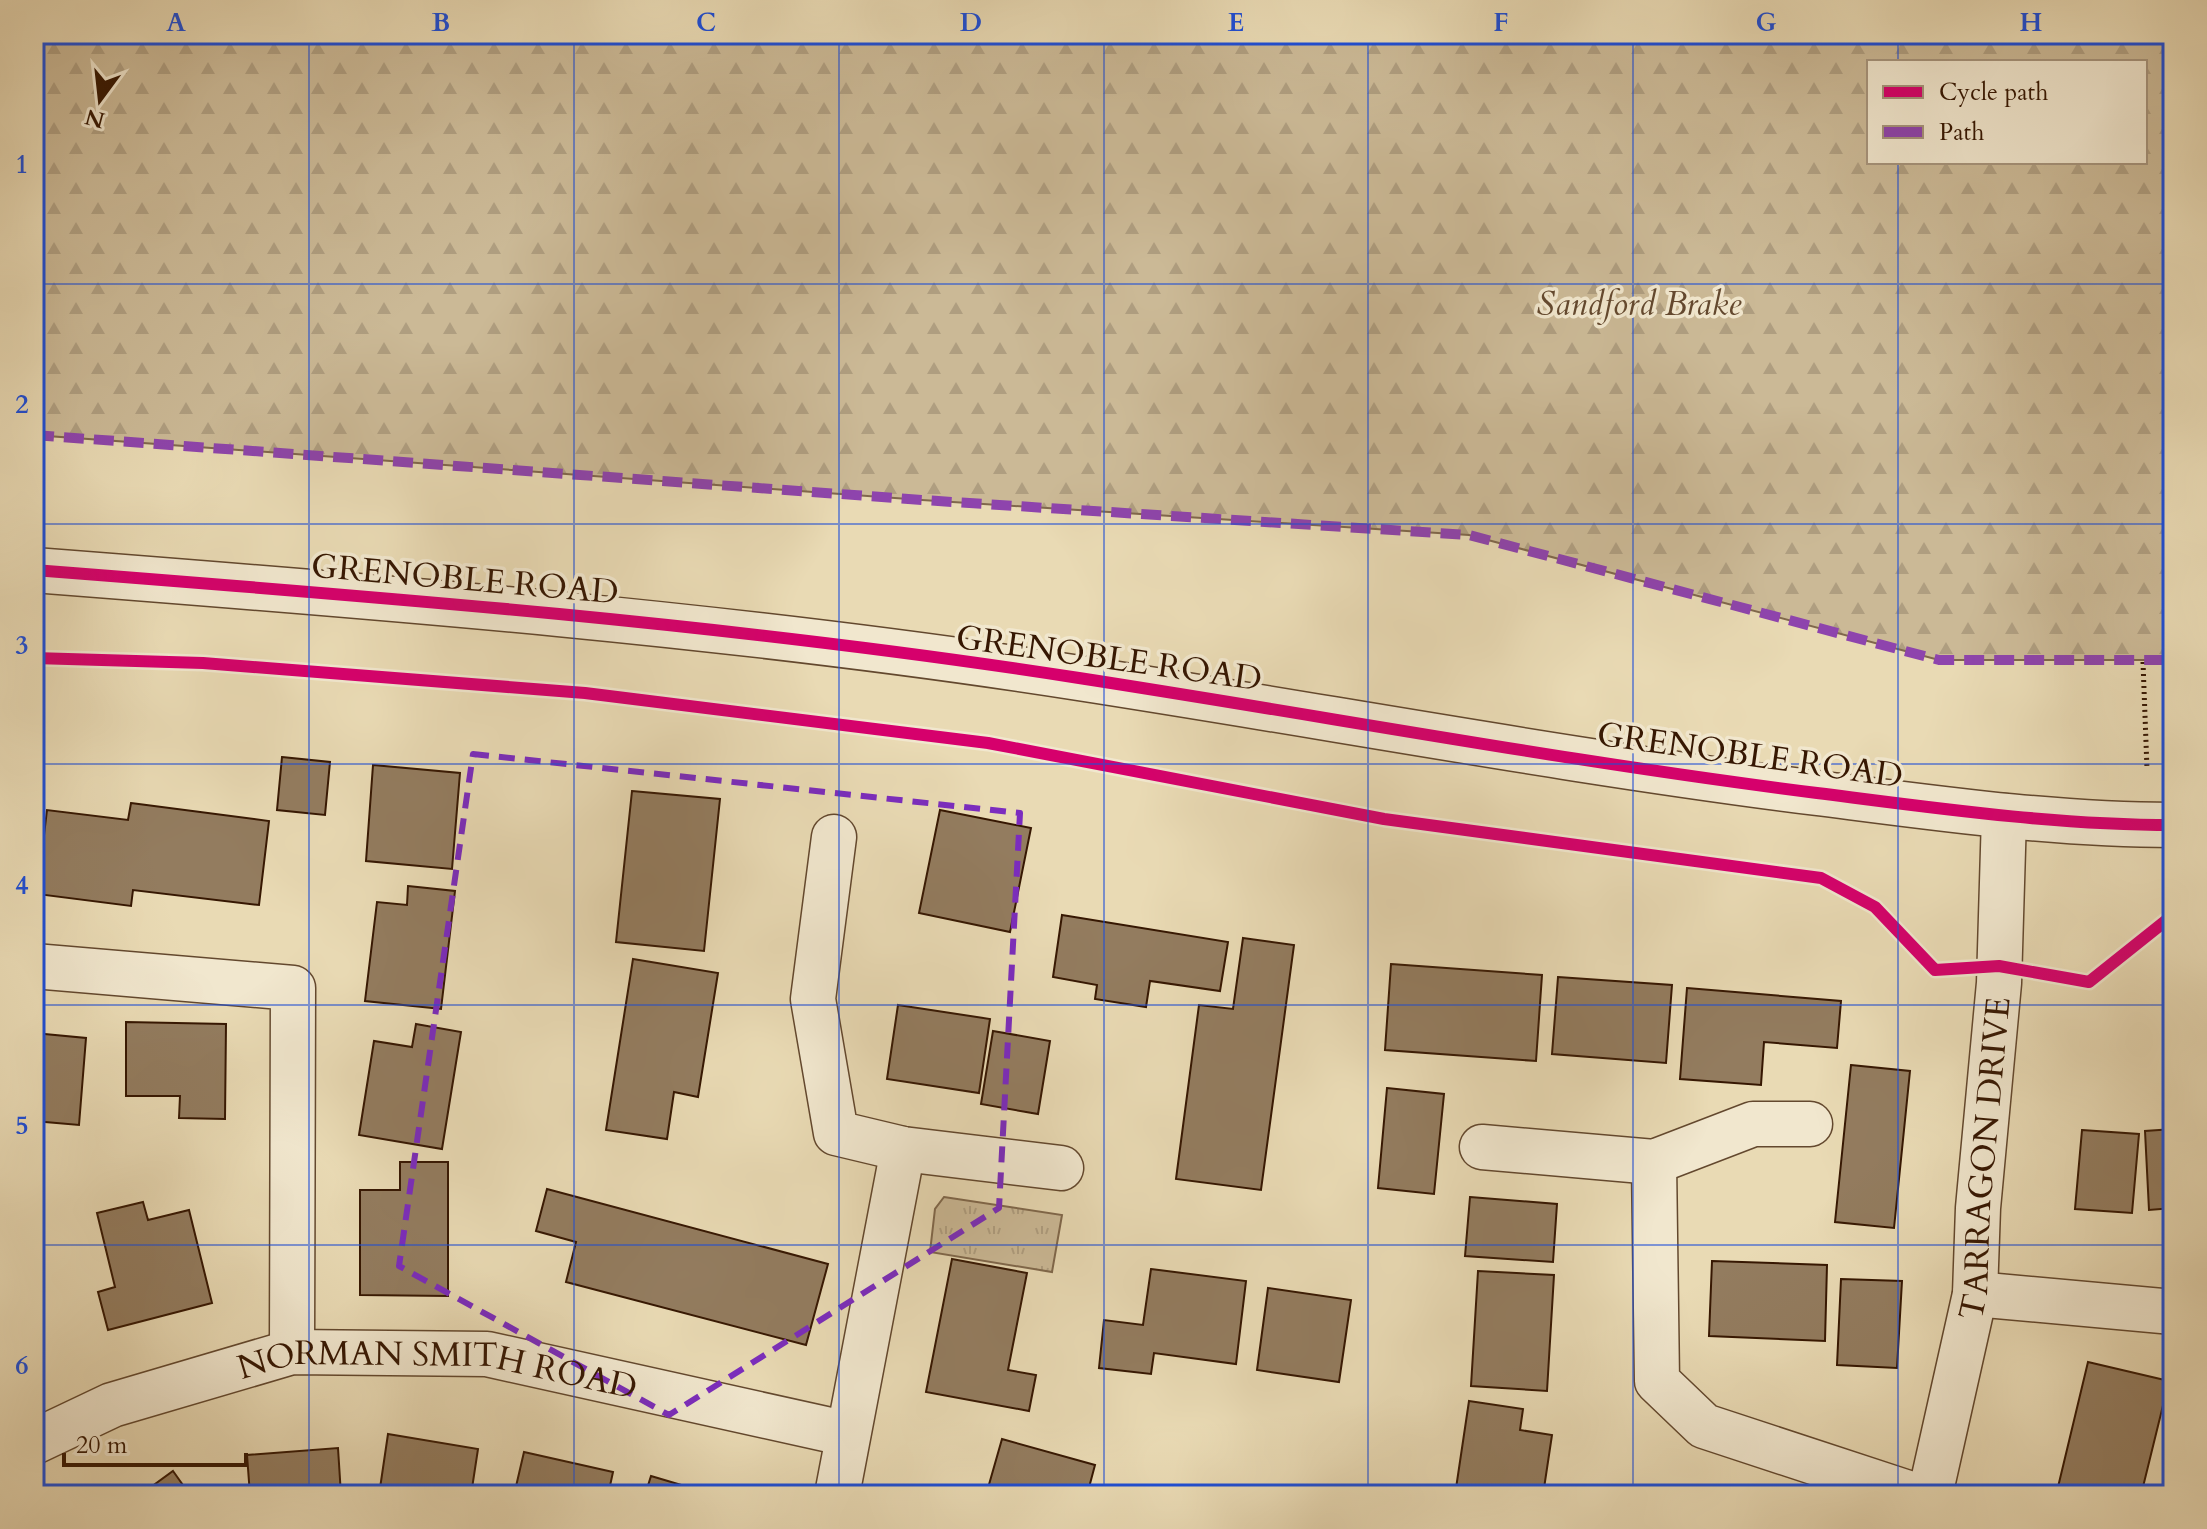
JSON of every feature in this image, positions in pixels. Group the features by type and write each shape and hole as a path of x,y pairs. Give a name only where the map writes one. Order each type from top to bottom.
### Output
{"street":[{"name":"GRENOBLE ROAD","path":"34,570 466,603 723,632 1071,677 1715,780 2004,816 2161,825"},
{"name":"TARRAGON DRIVE","path":"1930,1495 1975,1294 1978,1208 1999,983 2004,816"},
{"path":"834,837 813,999 836,1133 903,1149 1061,1168"},
{"path":"34,966 293,988 292,1352"},
{"path":"1482,1147 1654,1162 1753,1124 1810,1124"},
{"path":"837,1495 903,1149"},
{"path":"1654,1162 1657,1381 1704,1426 1914,1495"},
{"path":"1975,1294 2173,1312"},
{"name":"NORMAN SMITH ROAD","path":"34,1442 112,1405 292,1352 487,1354 848,1434"}],"path":[{"path":"2143,662 2161,825"}],"highlighted area":[{"path":"473,754 1020,813 999,1208 669,1415 399,1266"}],"green space":[{"name":"Sandford Brake","path":"34,34 2173,34 2173,660 1939,660 1469,535 922,500 34,435"},
{"path":"944,1197 1062,1215 1052,1272 930,1252 935,1209"}],"building":[{"path":"282,757 330,762 325,815 277,810"},
{"path":"373,765 460,773 452,869 366,861"},
{"path":"632,791 720,799 704,951 616,942"},
{"path":"131,803 269,821 259,905 133,890 131,906 37,894 47,810 128,820"},
{"path":"940,810 1031,828 1010,932 919,913"},
{"path":"408,886 455,891 441,1009 365,1001 377,902 407,905"},
{"path":"1062,915 1228,942 1220,991 1150,981 1146,1007 1095,999 1097,985 1053,977"},
{"path":"1243,938 1294,945 1261,1190 1176,1179 1199,1005 1233,1009"},
{"path":"633,959 718,973 698,1097 674,1092 667,1139 606,1130"},
{"path":"1391,964 1542,975 1536,1061 1385,1050"},
{"path":"1558,977 1672,985 1666,1063 1552,1054"},
{"path":"1687,988 1841,1001 1837,1048 1764,1042 1761,1085 1680,1079"},
{"path":"898,1005 990,1019 979,1093 887,1079"},
{"path":"126,1022 226,1024 225,1119 179,1118 180,1096 126,1096"},
{"path":"416,1024 461,1032 442,1149 359,1135 374,1041 412,1047"},
{"path":"993,1031 1050,1041 1038,1114 981,1104"},
{"path":"34,1033 86,1038 79,1125 34,1121"},
{"path":"1851,1065 1910,1071 1894,1228 1835,1222"},
{"path":"1387,1088 1444,1094 1434,1194 1378,1188"},
{"path":"2173,1129 2173,1208 2149,1210 2145,1131"},
{"path":"2082,1130 2139,1134 2132,1213 2075,1209"},
{"path":"400,1162 448,1162 448,1296 360,1295 360,1190 400,1190"},
{"path":"547,1189 828,1264 806,1345 566,1282 576,1242 536,1231"},
{"path":"1470,1197 1557,1204 1553,1262 1465,1256"},
{"path":"143,1202 148,1220 189,1210 212,1303 108,1330 98,1292 115,1287 97,1213"},
{"path":"952,1259 1027,1273 1008,1370 1036,1375 1029,1411 926,1392"},
{"path":"1712,1261 1827,1265 1825,1341 1709,1336"},
{"path":"1151,1269 1246,1281 1236,1364 1154,1353 1151,1374 1099,1368 1104,1320 1143,1325"},
{"path":"1478,1271 1554,1275 1547,1391 1471,1386"},
{"path":"1841,1279 1902,1281 1897,1368 1837,1365"},
{"path":"1268,1288 1351,1300 1339,1382 1257,1370"},
{"path":"2088,1362 2169,1381 2141,1495 2090,1495 2058,1487"},
{"path":"1469,1401 1523,1409 1520,1430 1552,1435 1543,1495 1455,1495"},
{"path":"388,1434 478,1449 471,1495 379,1495"},
{"path":"1002,1439 1095,1465 1087,1495 986,1495"},
{"path":"338,1448 341,1495 250,1495 247,1455"},
{"path":"524,1452 613,1472 608,1495 514,1495"},
{"path":"173,1471 190,1495 140,1495"},
{"path":"651,1476 715,1495 645,1495"}],"marked path":[{"path":"34,435 922,500 1469,535 1939,660 2173,660"}],"cycle path":[{"path":"34,570 558,614 819,642 1079,678 1724,781 1995,815 2173,825"},
{"path":"34,658 203,663 585,693 988,743 1384,819 1821,878 1875,907 1935,970 1999,966 2089,982 2173,915"}]}
